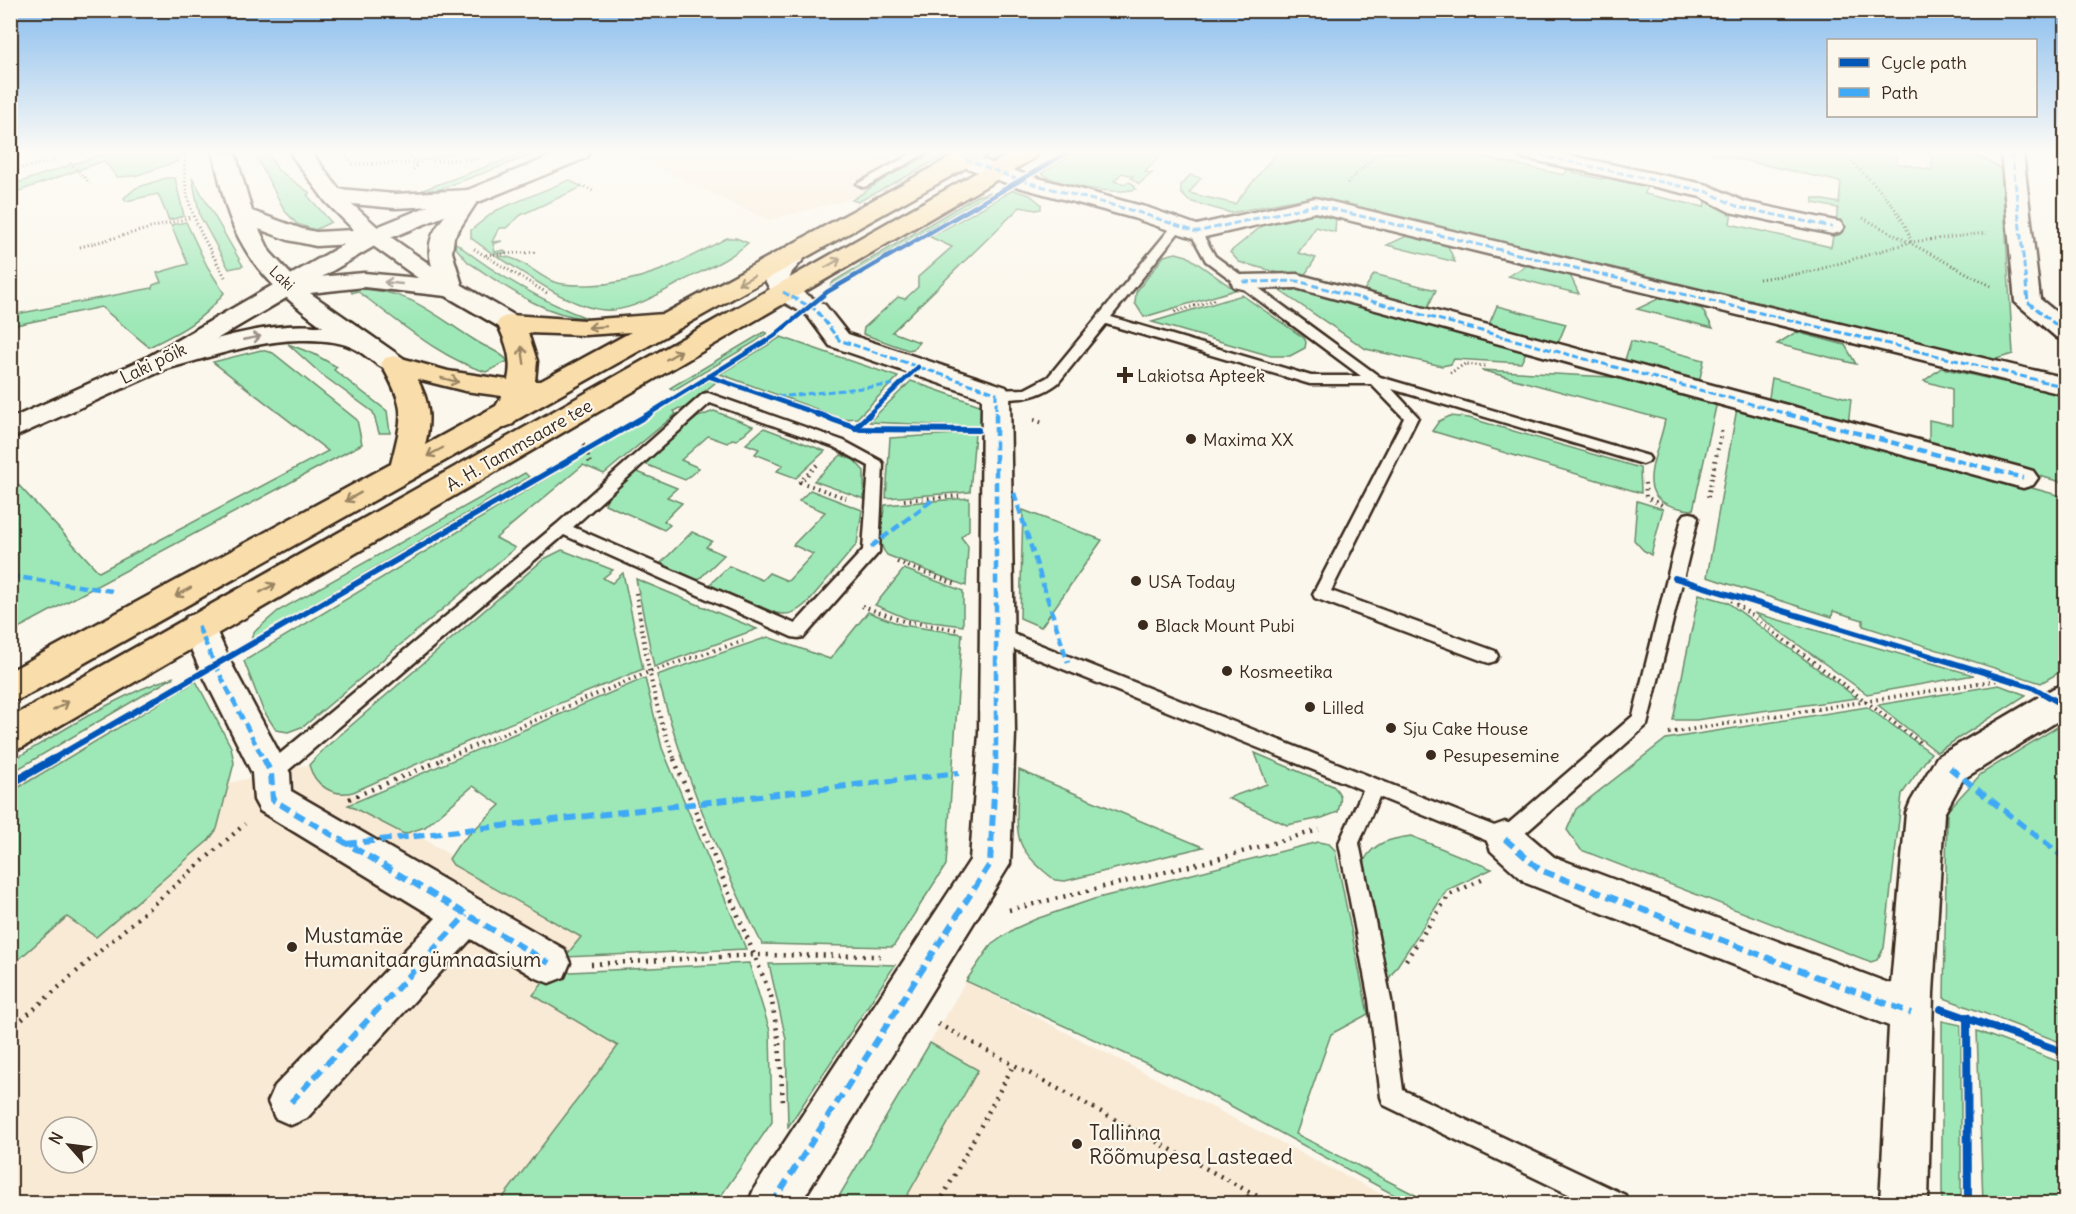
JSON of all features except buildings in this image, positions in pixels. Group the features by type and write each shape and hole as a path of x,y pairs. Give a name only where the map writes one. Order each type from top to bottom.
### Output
{"main road":[{"name":"A. H. Tammsaare tee","path":"10,688 874,210"},
{"name":"A. H. Tammsaare tee","path":"10,736 926,210"},
{"path":"510,323 541,327 586,328 628,326 676,318"},
{"path":"403,512 487,444 520,389 524,358 521,342 510,323"},
{"path":"394,364 470,385 520,389 624,384"},
{"path":"394,364 409,388 416,407 416,425 404,469"}],"street":[{"name":"Laki","path":"239,210 259,254 290,287 394,364"},
{"path":"346,210 375,236 451,290 510,323"},
{"path":"240,214 296,235 316,239 375,236 439,210"},
{"path":"451,290 440,252 442,237 460,210"},
{"path":"1129,210 1187,229 1290,210"},
{"path":"1334,210 2066,387"},
{"path":"1750,210 1832,227"},
{"path":"2017,210 2028,302 2066,333"},
{"name":"Laki põik","path":"10,430 155,364 375,236"},
{"path":"771,1203 990,864 997,733 982,633 996,393 838,340 816,310 783,292 777,280 780,270 798,252"},
{"path":"290,287 364,280 451,290"},
{"path":"1248,286 1297,281 2023,478"},
{"path":"155,364 270,335 304,332 358,339"},
{"path":"198,626 272,786 304,819 549,963"},
{"path":"1904,1203 1911,1013 1925,813 1950,768 2062,700"},
{"path":"1505,839 1540,870 1911,1013"},
{"path":"291,1102 466,915"}],"lane":[{"path":"996,393 1018,397 1039,391 1053,380 1104,319 1187,229 1210,258 1375,380 1411,417 1321,594 1490,656"},
{"path":"1104,319 1310,380 1375,380 1643,459"},
{"path":"272,786 708,397 839,444 876,464 871,552 798,632 562,528"},
{"path":"982,633 1505,839 1641,720 1690,518"},
{"path":"1374,786 1349,843 1380,1000 1392,1097 1616,1203"}],"path":[{"path":"190,210 192,217 225,277"},
{"path":"1893,210 1905,226 1911,242"},
{"path":"1859,216 1979,280 2028,302"},
{"path":"80,247 192,217"},
{"path":"1750,280 1810,272 1911,242 2005,230 2019,233"},
{"path":"471,247 554,296"},
{"path":"485,255 537,252"},
{"path":"1128,327 1248,286"},
{"path":"1643,459 1646,497 1690,518 1705,508 1726,398"},
{"path":"577,454 596,443"},
{"path":"871,552 958,585"},
{"path":"631,559 649,672 667,741 771,996 779,1043 784,1111"},
{"path":"1675,578 1743,600"},
{"path":"1722,593 1936,754 1950,768"},
{"path":"833,595 903,621 982,633"},
{"path":"304,819 383,783 649,672 786,627"},
{"path":"1983,672 2032,687 2062,700"},
{"path":"1641,720 1668,733 2004,679"},
{"path":"10,1030 272,786"},
{"path":"1000,913 1210,861 1359,819"},
{"path":"1380,1000 1449,895 1488,878"},
{"path":"549,963 555,966 756,955 884,956"},
{"path":"934,1022 1272,1203"},
{"path":"939,1203 1014,1064"},
{"path":"1245,1203 1250,1192"}],"shaded area":[{"path":"747,210 809,210 769,220"},
{"name":"Mustamäe Humanitaargümnaasium","path":"174,693 217,786 305,765 581,937 551,973 618,1046 691,1203 11,1203 10,790"},
{"name":"Tallinna Rõõmupesa Lasteaed","path":"966,981 1399,1203 835,1204"}],"green space":[{"path":"165,210 182,210 184,216 169,220"},
{"path":"199,210 211,210 243,266 229,269"},
{"path":"320,210 331,222 315,230 297,224 285,211"},
{"path":"533,210 521,215 506,228 499,228 492,242 502,241 493,244 495,252 504,250 506,253 493,254 471,238 471,230 495,211"},
{"path":"954,210 961,210 830,286 834,281"},
{"path":"978,210 1017,210 892,332 919,342 913,349 908,350 863,334 864,328 898,297 905,299 918,287 918,277 952,247 930,237"},
{"path":"1219,210 1247,210 1231,213"},
{"path":"1365,210 1729,210 1732,211 1730,224 1831,247 1833,236 1839,235 1842,226 1836,222 1838,210 2004,210 2013,354 1993,360 1967,357"},
{"path":"1313,213 1336,217 1335,232 1316,227 1298,253 1316,258 1302,279 1239,262 1230,252 1262,226"},
{"path":"186,222 207,266 224,293 207,311 181,331 149,347 101,307 11,326 11,315 152,288 153,285 161,282 157,273 188,264 171,225"},
{"path":"1409,235 1447,244 1455,262 1387,245"},
{"path":"727,238 736,238 748,243 725,260 648,299 613,310 584,306 568,299 497,256 520,262 554,282 567,285 590,285 645,276 678,263"},
{"path":"456,243 485,265 518,285 553,304 587,318 555,312 524,298 468,262 455,247"},
{"path":"1176,253 1187,256 1235,290 1144,317 1135,303 1136,292 1164,256"},
{"path":"1528,265 1570,275 1579,294 1508,276"},
{"path":"1374,274 1436,290 1425,313 1361,295"},
{"path":"1288,285 1527,350 1521,363 1454,359 1451,364 1442,366 1366,349 1280,291"},
{"path":"357,289 392,293 420,305 508,361 486,372 469,366 418,337 357,291 352,293 351,291"},
{"path":"1242,295 1304,338 1305,348 1290,356 1271,356 1152,322"},
{"path":"1660,298 1702,309 1713,328 1637,309"},
{"path":"1497,306 1566,324 1556,348 1487,329"},
{"path":"764,332 767,333 755,342 674,390 670,388"},
{"path":"1796,332 1845,345 1856,364 1777,344"},
{"path":"781,337 898,377 857,418 844,419 720,374"},
{"path":"1631,341 1704,360 1698,387 1623,366"},
{"path":"288,344 314,354 337,367 334,370 387,411 390,433 379,433 373,412 321,374"},
{"path":"261,350 273,353 357,420 362,444 11,632 11,477 99,572 328,451 213,362"},
{"path":"1941,368 2003,382 2023,383 2065,392 2065,483 1929,446 1929,420 1952,425 1952,389 1924,381"},
{"path":"1481,370 1629,378 1717,402 1693,510 1672,506 1659,500 1653,490 1651,478 1653,465 1665,420"},
{"path":"1772,378 1851,399 1848,425 1768,404"},
{"path":"711,379 716,382 683,409 679,408 674,411 676,414 604,474 583,465 496,538 515,548 304,726 288,732 276,730 263,710 244,661"},
{"path":"911,381 988,408 983,415 981,427 869,422"},
{"path":"1737,408 2065,497 2065,669 2041,683 1863,626 1863,620 1833,611 1832,617 1707,577"},
{"path":"714,411 753,426 737,440 732,439 727,443 708,436 681,460 699,468 685,480 642,463 698,417"},
{"path":"1450,416 1469,418 1640,468 1641,493 1432,431 1439,421"},
{"path":"764,428 825,451 796,478 777,471 783,465 755,454 759,449 746,444"},
{"path":"975,433 970,492 886,498 890,438"},
{"path":"841,455 854,460 864,471 864,499 814,481"},
{"path":"635,471 677,488 667,497 682,503 664,521 670,525 664,530 605,504 610,491"},
{"path":"525,473 529,477 251,640 253,633 278,611"},
{"path":"810,490 862,510 857,544 808,602 793,612 776,613 709,585 729,566 762,580 769,573 788,581 813,554 793,545 825,512 799,501"},
{"path":"969,498 969,530 961,537 968,546 966,586 887,555 883,550 880,531 885,505"},
{"path":"1637,501 1663,509 1651,555 1634,540"},
{"path":"1023,510 1102,540 1041,627 1020,618"},
{"path":"692,532 712,541 706,547 724,555 697,581 660,564"},
{"path":"562,550 613,570 603,578 612,583 623,573 643,669 492,731 353,792 339,793 320,784 309,765 325,748 544,559"},
{"path":"904,569 963,591 963,626 908,619 875,605"},
{"path":"636,579 757,629 654,667"},
{"path":"1699,594 1727,602 1857,698 1696,720 1673,720"},
{"path":"868,612 902,625 962,634 946,865 893,947 762,944 702,812 657,675 768,637 830,659"},
{"path":"1754,613 1974,675 1867,694"},
{"path":"174,677 11,773 11,761 70,726 131,694"},
{"path":"645,678 662,748 746,949 565,957 581,937 453,865 449,859 459,844 500,805 473,786 425,827 404,834 348,805"},
{"path":"196,681 231,747 234,763 217,829 209,840 96,937 67,917 11,966 11,792"},
{"path":"1999,685 2026,695 1937,752 1878,705"},
{"path":"1867,707 1931,753 1902,794 1884,948 1877,960 1871,962 1581,850 1567,830 1576,809 1666,739"},
{"path":"2065,722 2065,1044 1944,998 1947,811 1981,774"},
{"path":"1255,753 1333,786 1340,798 1338,812 1322,818 1287,825 1228,798 1267,784"},
{"path":"1019,770 1203,847 1065,881 1055,880 1032,860 1019,839 1017,819"},
{"path":"1411,836 1492,869 1447,890 1388,980 1364,861 1383,842"},
{"path":"1318,842 1329,844 1335,850 1368,1014 1331,1034 1296,1134 1431,1203 1409,1203 1187,1082 966,981 991,945 1014,929 1036,919 1094,899"},
{"path":"749,963 770,1031 772,1122 716,1203 498,1204 618,1046 533,995 551,973"},
{"path":"769,964 895,965 788,1127 786,1039"},
{"path":"1942,1021 1961,1025 1961,1203 1942,1203"},
{"path":"1977,1031 2065,1064 2065,1203 1983,1203"},
{"path":"930,1043 978,1070 903,1203 835,1203"}],"marked path":[{"path":"1129,210 1196,232 1294,210"},
{"path":"1334,210 2066,387"},
{"path":"1750,210 1832,227"},
{"path":"2018,210 2028,302 2066,333"},
{"path":"1243,282 1297,281 2023,478"},
{"path":"772,1204 990,864 997,733 996,393 839,340 816,310 783,292"},
{"path":"777,397 899,384"},
{"path":"1014,493 1068,663"},
{"path":"871,547 935,498"},
{"path":"10,576 112,591"},
{"path":"198,626 215,665 271,773 273,800 549,963"},
{"path":"1950,768 2066,859"},
{"path":"346,844 959,773"},
{"path":"1505,839 1540,870 1911,1013"},
{"path":"291,1102 466,915"}],"cycle path":[{"path":"10,784 651,413 774,336 827,292 969,210"},
{"path":"855,428 918,367"},
{"path":"708,376 860,429 978,430"},
{"path":"1675,578 2032,687 2058,702"},
{"path":"1941,1009 2066,1053"},
{"path":"1967,1017 1968,1204"}],"place":[{"name":"Lakiotsa Apteek","path":"1125,375"},
{"name":"Maxima XX","path":"1191,439"},
{"name":"USA Today","path":"1136,581"},
{"name":"Black Mount Pubi","path":"1143,625"},
{"name":"Kosmeetika","path":"1227,671"},
{"name":"Lilled","path":"1310,707"},
{"name":"Sju Cake House","path":"1391,728"},
{"name":"Pesupesemine","path":"1431,755"},
{"name":"Mustamäe Humanitaargümnaasium","path":"292,947"},
{"name":"Tallinna Rõõmupesa Lasteaed","path":"1077,1144"}]}
